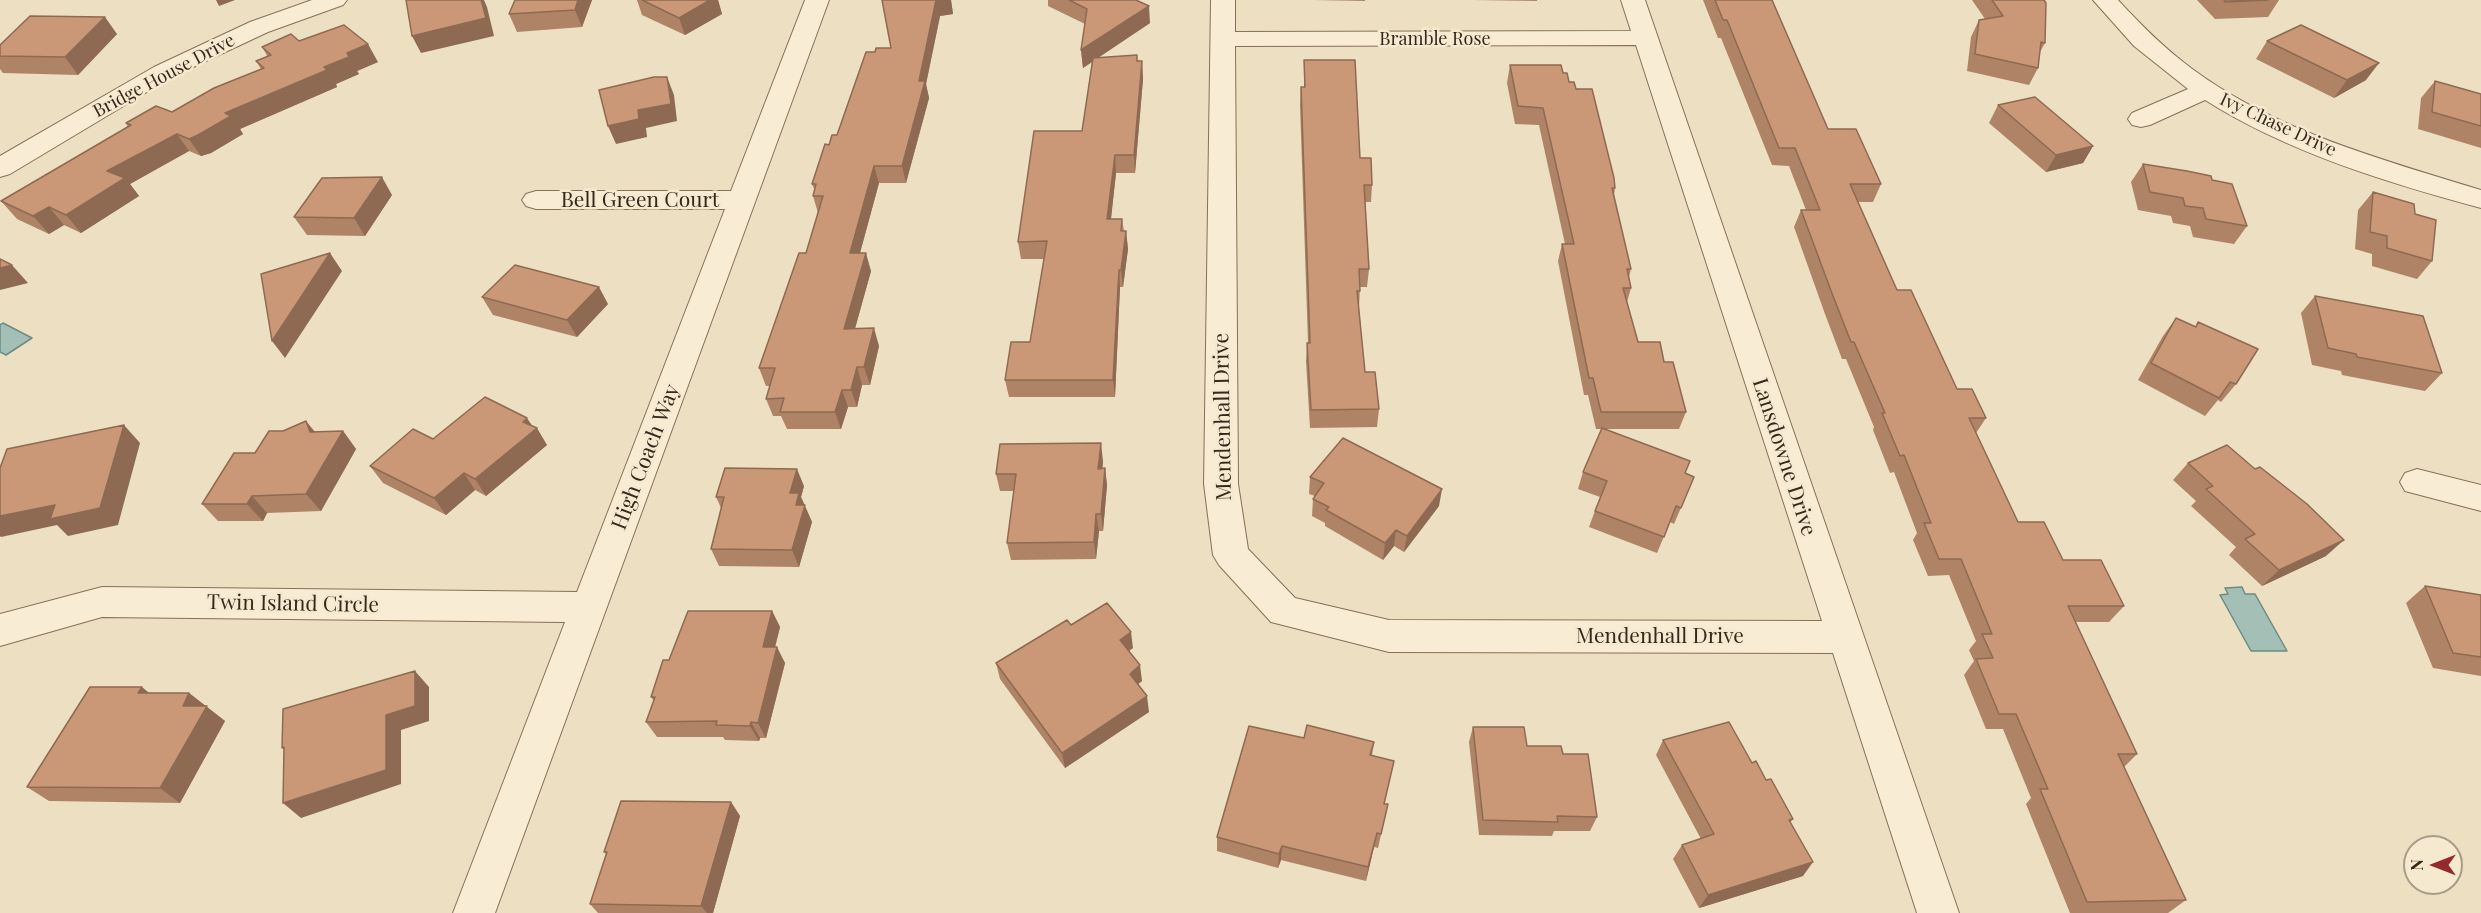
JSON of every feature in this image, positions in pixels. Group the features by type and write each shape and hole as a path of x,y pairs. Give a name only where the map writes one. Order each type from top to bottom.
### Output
{"street":[{"name":"Bridge House Drive","path":"5,159 163,72 259,27 335,0"},
{"name":"High Coach Way","path":"474,913 744,200 817,0"},
{"name":"Mendenhall Drive","path":"1223,0 1221,484 1231,555 1284,611 1389,636 1844,637"},
{"name":"Lansdowne Drive","path":"1633,0 1938,913"},
{"name":"Ivy Chase Drive","path":"2106,0 2123,23 2157,55 2206,90 2262,122 2334,153 2481,199"},
{"name":"Bramble Rose","path":"1224,39 1646,38"},
{"path":"2141,119 2206,90"},
{"name":"Bell Green Court","path":"536,200 744,200"},
{"path":"2417,482 2481,498"},
{"name":"Twin Island Circle","path":"0,630 102,602 589,607"}],"water":[{"path":"3,323 32,338 6,355 0,352 0,325"},
{"path":"2242,587 2245,594 2255,594 2287,651 2251,651 2220,595 2228,594 2225,588"}],"building":[{"path":"406,0 481,0 486,18 412,36"},
{"path":"515,0 578,0 575,10 509,14"},
{"path":"642,0 710,0 679,18"},
{"path":"882,0 936,0 919,81 925,81 902,166 874,166 850,253 866,253 844,329 874,328 864,367 857,367 851,390 842,390 835,412 780,412 784,398 766,399 775,368 759,368 799,253 806,253 823,196 813,196 816,184 812,184 825,144 829,145 832,135 837,135 866,52 875,52 876,48 891,48"},
{"path":"1069,0 1136,0 1149,6 1081,50 1087,9"},
{"path":"1715,0 1772,0 1828,129 1856,129 1881,184 1850,184 1897,290 1911,290 1957,389 1972,389 1986,418 1969,418 2018,522 2044,522 2063,560 2101,560 2124,606 2068,606 2137,754 2118,754 2186,900 2087,902 2040,789 2048,789 2016,714 1999,714 1976,659 1993,658 1982,634 1992,634 1961,559 1939,559 1924,523 1931,523 1904,455 1900,456 1882,413 1885,413 1854,342 1851,342 1833,296 1801,210 1820,210 1795,148 1779,148 1727,20 1723,20"},
{"path":"1992,0 2044,0 2046,3 2045,43 2041,42 2038,68 1975,54 1979,20 2003,16"},
{"path":"2224,0 2268,0 2225,2"},
{"path":"30,16 105,17 65,57 0,56 0,45"},
{"path":"344,25 368,44 347,53 349,57 324,67 327,70 225,113 231,116 198,135 189,139 177,134 107,171 125,178 66,215 49,207 33,216 1,201 131,125 126,123 156,106 172,112 214,88 264,68 256,61 271,55 262,47 291,34 299,41"},
{"path":"2301,25 2379,63 2347,80 2267,41"},
{"path":"1137,55 1137,61 1142,61 1134,155 1115,155 1107,219 1122,219 1121,231 1126,231 1121,270 1119,270 1113,380 1005,380 1011,342 1030,342 1047,241 1018,242 1034,131 1082,131 1093,58"},
{"path":"1304,60 1355,60 1360,158 1371,158 1372,185 1364,185 1369,269 1359,269 1360,291 1357,291 1365,372 1375,372 1379,409 1311,410 1307,343 1310,343 1301,87 1305,87"},
{"path":"1510,65 1561,65 1563,73 1567,73 1569,82 1574,82 1576,89 1592,89 1614,178 1615,188 1612,188 1631,269 1627,269 1631,288 1623,288 1638,342 1660,342 1664,362 1673,362 1686,412 1601,412 1593,378 1589,378 1562,244 1574,244 1543,108 1518,106"},
{"path":"654,77 667,77 671,104 638,110 639,119 608,126 599,90"},
{"path":"2435,81 2481,94 2481,126 2432,112"},
{"path":"2035,97 2093,146 2056,155 1998,105"},
{"path":"2143,164 2211,176 2212,180 2232,184 2247,226 2206,219 2203,208 2185,206 2183,198 2150,192"},
{"path":"382,177 354,218 294,217 322,178"},
{"path":"2373,192 2414,204 2415,214 2436,220 2432,261 2387,248 2387,236 2370,232"},
{"path":"330,253 272,341 261,274"},
{"path":"0,259 12,265 0,268"},
{"path":"515,265 599,287 567,320 482,297"},
{"path":"2315,296 2423,316 2442,373 2357,357 2356,354 2328,348"},
{"path":"2176,318 2196,327 2198,322 2258,349 2236,384 2230,382 2219,398 2151,363"},
{"path":"485,397 527,418 523,422 537,428 475,479 464,473 434,498 370,466 413,429 433,439"},
{"path":"306,421 310,432 343,431 306,494 252,496 247,504 202,504 234,453 255,453 269,431 283,431"},
{"path":"124,425 100,508 50,519 55,505 0,516 0,468 7,449"},
{"path":"1602,428 1690,461 1685,473 1694,477 1681,508 1676,506 1664,537 1595,511 1607,481 1583,472"},
{"path":"1343,438 1442,489 1407,536 1396,530 1385,543 1326,510 1329,507 1313,499 1324,483 1310,477"},
{"path":"1101,443 1098,469 1105,468 1101,514 1096,514 1094,542 1007,543 1016,474 996,474 1000,444"},
{"path":"2227,445 2255,469 2260,467 2307,504 2344,540 2279,570 2245,539 2255,534 2206,489 2213,486 2188,463"},
{"path":"725,468 797,469 790,493 799,493 796,505 805,505 792,550 711,549 724,497 716,497"},
{"path":"2425,586 2481,595 2481,657 2453,653"},
{"path":"1107,603 1131,632 1120,640 1140,665 1130,674 1147,696 1062,753 996,663 1067,620 1071,625"},
{"path":"688,611 772,611 763,647 777,647 758,723 751,722 750,726 716,725 717,721 646,722 655,697 651,697 663,660 669,660"},
{"path":"415,671 415,706 386,715 386,770 283,803 283,709"},
{"path":"90,687 142,687 138,693 189,693 183,706 207,706 160,788 27,787"},
{"path":"1729,722 1752,763 1756,761 1766,780 1771,779 1793,819 1789,820 1813,862 1708,895 1682,845 1714,834 1663,740"},
{"path":"1307,725 1374,742 1370,755 1394,761 1384,804 1388,804 1381,834 1377,833 1368,867 1282,846 1279,854 1217,837 1249,726 1304,738"},
{"path":"1473,727 1524,727 1527,746 1561,746 1563,754 1588,754 1597,817 1557,816 1558,822 1483,820"},
{"path":"621,801 731,802 701,906 590,904"}]}
